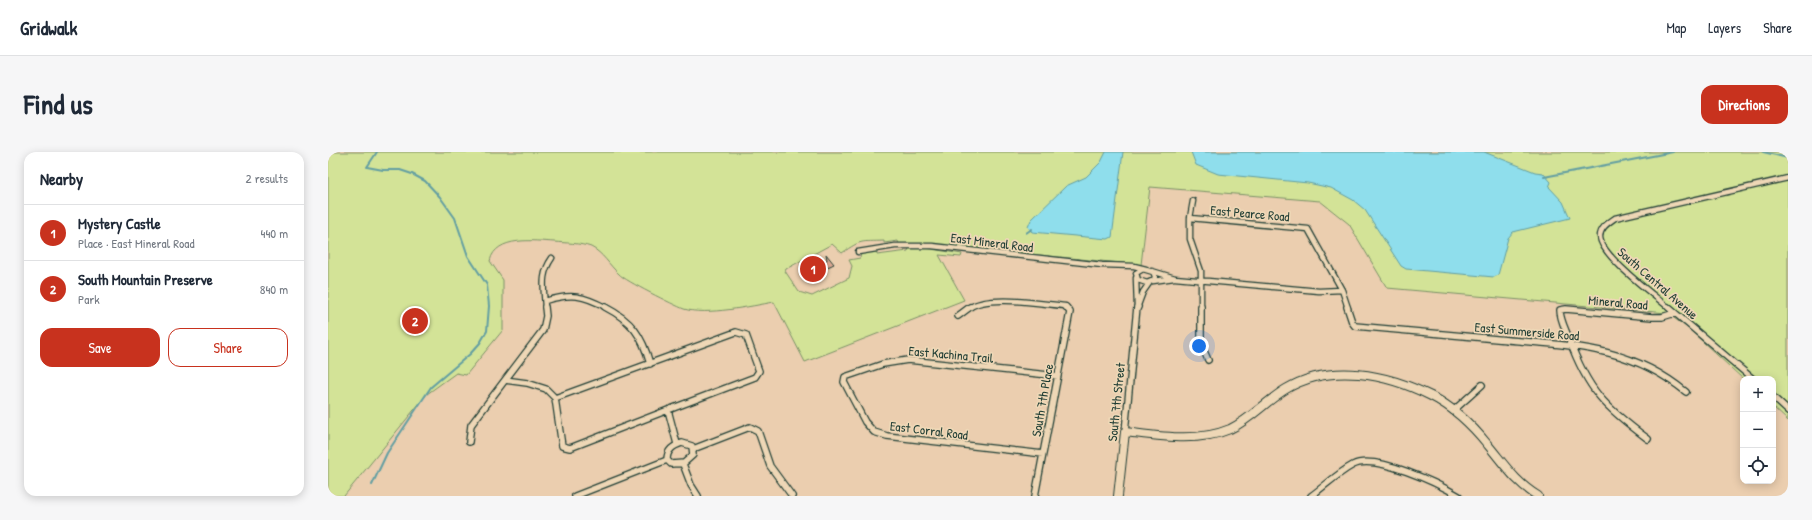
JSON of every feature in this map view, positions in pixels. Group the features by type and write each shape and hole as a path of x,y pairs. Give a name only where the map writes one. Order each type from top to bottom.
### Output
{"street":[{"name":"South Central Avenue","path":"1750,376 1622,268 1607,253 1600,239 1604,227 1615,218 1788,178"},
{"path":"1193,201 1190,218 1190,239 1201,271 1201,344 1208,360"},
{"name":"East Pearce Road","path":"1190,218 1308,229 1342,290"},
{"name":"East Mineral Road","path":"858,252 873,248 915,245 1102,265 1139,266 1146,269"},
{"path":"469,442 471,425 543,330 546,316 543,279 545,268 552,258"},
{"name":"East Mineral Road","path":"1123,266 1136,275"},
{"path":"1174,278 1142,282 1136,275 1140,270 1146,269 1174,278 1319,291 1342,290"},
{"name":"South 7th Street","path":"1137,310 1143,292 1155,276 1152,271"},
{"name":"South 7th Street","path":"1118,496 1137,310 1136,275"},
{"name":"East Summerside Road","path":"1342,290 1352,322 1355,326 1593,348 1614,353 1643,364 1675,381 1686,392"},
{"path":"545,301 568,295 579,296 624,318 640,335 646,346 650,364"},
{"name":"South 7th Place","path":"958,316 973,305 993,300 1065,306 1069,308 1070,312 1035,496"},
{"name":"Mineral Road","path":"1572,346 1560,314 1560,310 1566,309 1652,317 1662,317 1675,312"},
{"path":"505,380 527,383 546,388 555,398 562,446 565,448 570,448 748,381 755,377 759,371 746,335 736,332 555,398"},
{"path":"1572,346 1582,372 1597,394 1616,413 1648,439"},
{"name":"East Kachina Trail","path":"845,377 882,364 908,360 1058,376"},
{"path":"1124,432 1177,437 1199,436 1214,433 1241,423 1294,385 1304,380 1334,374 1368,375 1390,379 1432,397 1453,411 1480,435 1509,474 1533,495"},
{"name":"East Corral Road","path":"845,377 844,382 865,422 874,432 887,436 1043,454"},
{"path":"1453,411 1482,385"},
{"path":"1776,400 1788,411"},
{"path":"668,410 677,444"},
{"path":"693,449 750,427 754,428 758,431 770,466 792,496"},
{"path":"667,460 670,449 677,444 689,444 693,449"},
{"path":"667,460 671,464 682,464 690,459 693,449"},
{"path":"575,496 667,460"},
{"path":"1312,496 1354,464 1371,462 1406,471 1433,481 1459,496"},
{"path":"682,464 691,485 698,496"}],"green space":[{"path":"328,152 1788,152 1788,421 1776,410 1776,376 1740,376 1689,329 1667,313 1387,288 1349,224 1320,201 1150,187 1141,265 927,244 899,245 898,241 884,243 884,241 862,242 854,245 842,253 832,244 786,269 785,271 799,292 812,296 849,278 852,266 849,260 860,258 861,254 873,251 877,252 877,255 908,251 909,248 925,248 962,254 961,257 939,255 964,300 805,362 774,302 716,311 693,311 670,303 630,282 615,271 599,252 591,247 572,243 537,241 517,241 508,243 500,247 494,253 490,261 503,280 503,330 466,375 456,373 427,394 344,496 328,496"}],"water":[{"path":"1106,152 1123,152 1112,237 1108,239 1032,232 1028,227 1031,220 1066,186 1086,177 1101,162"},
{"path":"1191,152 1484,152 1535,172 1543,173 1551,182 1549,187 1563,202 1570,218 1513,232 1508,238 1498,275 1494,277 1406,269 1401,266 1365,210 1353,200 1331,188 1308,183 1218,174 1196,165"}],"building":[{"path":"826,254 834,264 809,276 800,266 813,258 818,264 824,262 827,260"}],"waterway":[{"path":"372,485 387,453 431,387 470,354 480,343 487,331 489,306 487,285 468,256 455,218 440,197 425,181 412,174 400,170 383,170 367,167 377,152"},
{"path":"1544,177 1673,152"},
{"path":"1763,152 1788,158"},
{"path":"1026,233 1032,229"}],"place":[{"name":"Mystery Castle","path":"813,269"},
{"name":"South Mountain Preserve","path":"415,321"}]}
